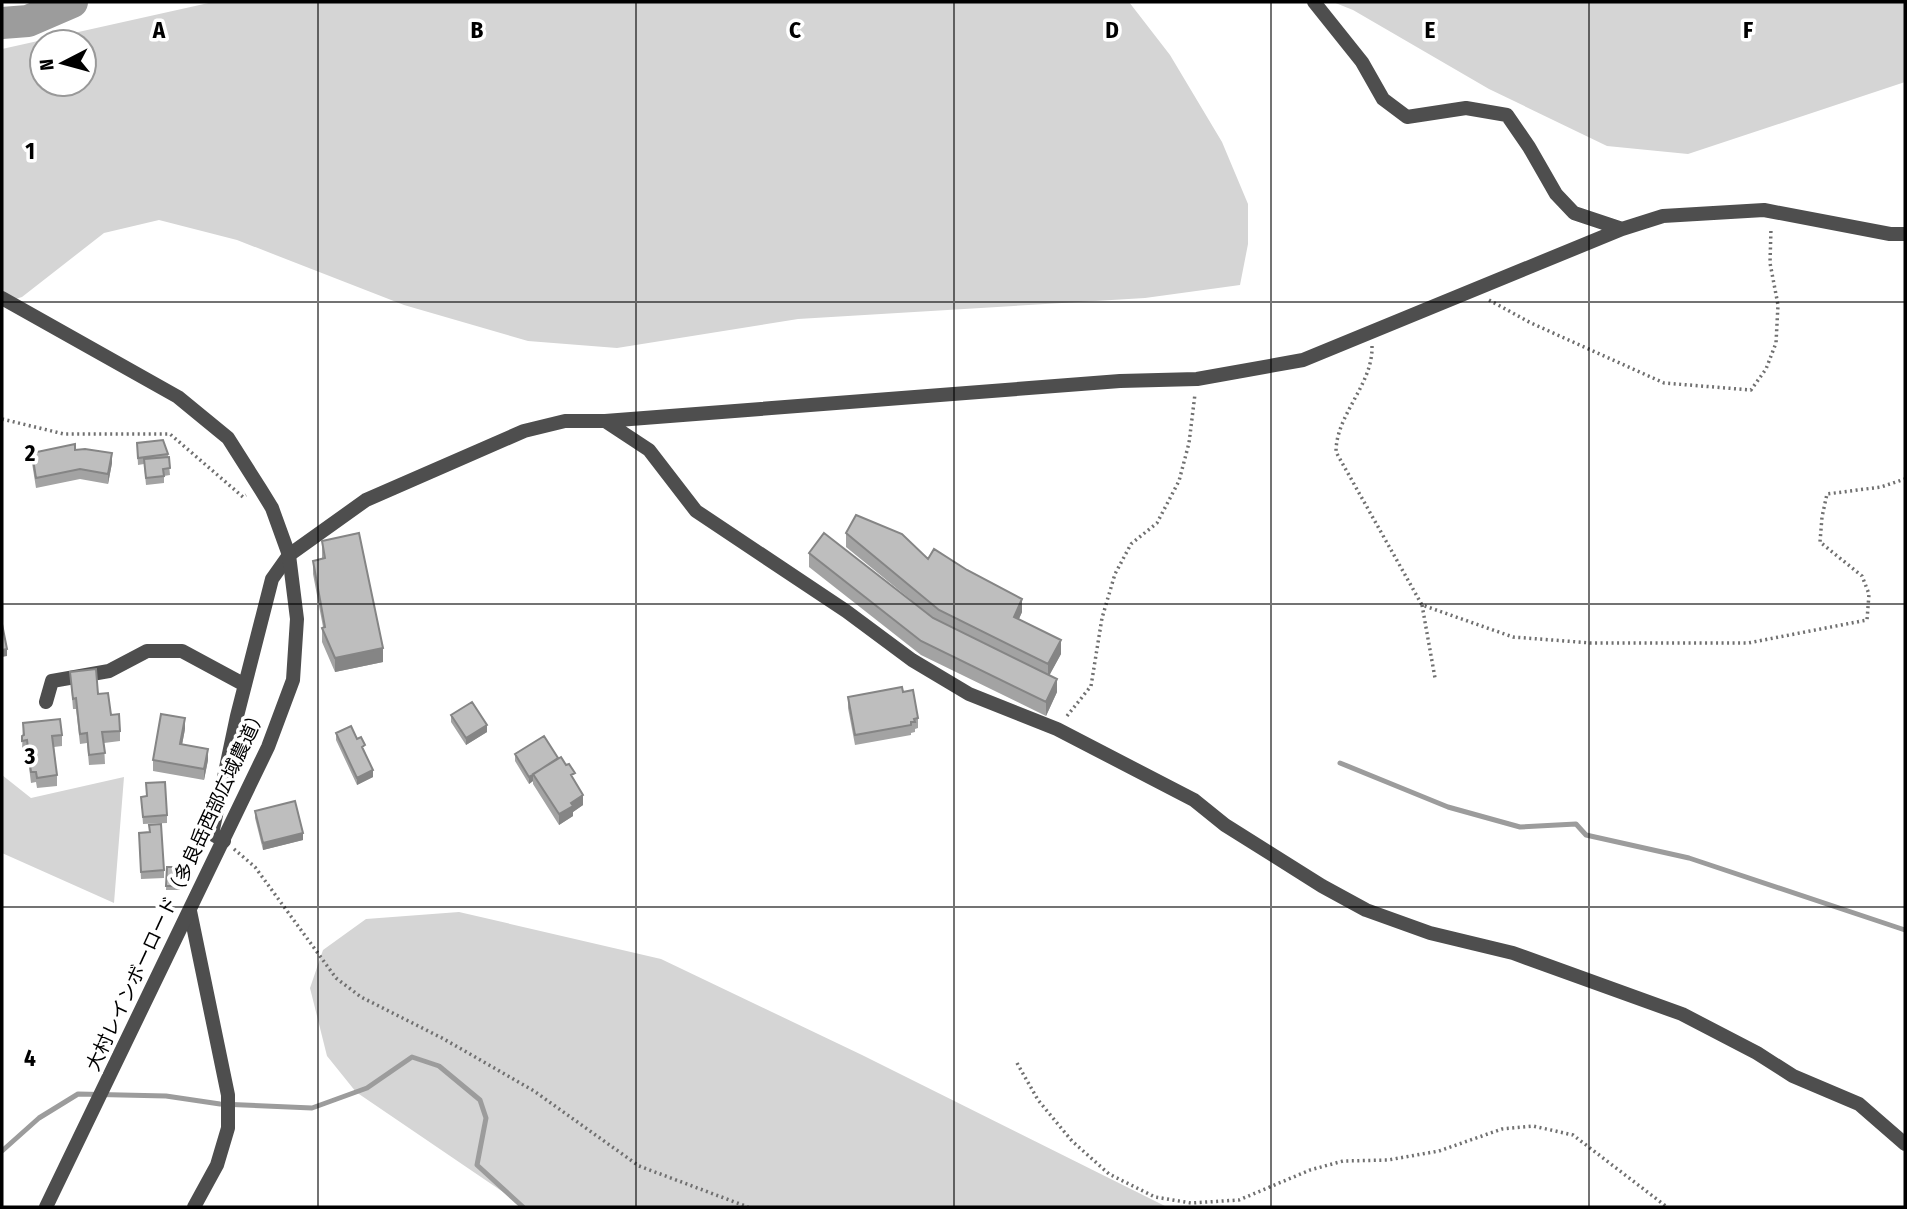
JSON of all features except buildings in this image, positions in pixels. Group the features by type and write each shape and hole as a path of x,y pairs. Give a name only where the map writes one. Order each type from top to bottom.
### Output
{"street":[{"path":"1314,2 1362,62 1383,99 1407,117 1466,108 1507,115 1530,147 1556,194 1574,213 1622,229"},
{"path":"224,841 212,834 245,685 272,579 289,555 366,500 524,432 565,421 605,421 1120,381 1197,379 1303,360 1622,229 1663,216 1771,211 1890,234 1905,234"},
{"name":"大村レインボーロード（多良岳西部広域農道）","path":"2,298 178,397 228,439 272,508 289,555 297,619 293,680 268,747 46,1207"},
{"path":"605,421 649,450 696,511 846,611 912,660 969,694 1057,729 1194,800 1225,825 1322,886 1366,910 1430,933 1513,953 1682,1014 1757,1053 1793,1076 1858,1104 1905,1144"},
{"path":"47,702 52,681 109,671 147,651 182,651 245,685"},
{"path":"190,911 228,1095 228,1128 217,1165 194,1207"}],"path":[{"path":"1471,291 1531,323 1664,383 1751,390 1766,369 1776,343 1778,305 1770,263 1771,211"},
{"path":"1369,334 1373,349 1368,371 1336,437 1336,452 1422,605 1435,678"},
{"path":"1057,729 1091,686 1102,618 1115,575 1130,544 1157,523 1179,481 1189,443 1197,379"},
{"path":"2,419 64,434 170,434 243,496 261,490"},
{"path":"1422,605 1513,637 1591,643 1748,643 1867,620 1869,594 1863,576 1820,542 1827,494 1881,487 1905,480"},
{"path":"224,841 255,867 336,978 361,997 442,1038 534,1091 639,1166 748,1207"},
{"path":"1017,1063 1038,1100 1072,1141 1109,1174 1155,1197 1191,1203 1239,1200 1310,1170 1343,1161 1388,1160 1439,1151 1502,1129 1533,1126 1573,1135 1667,1207"}],"shaded area":[{"path":"213,2 1129,2 1170,55 1222,142 1248,204 1248,244 1240,285 1145,298 798,319 617,348 528,341 404,305 237,240 159,220 104,233 22,297 2,303 2,49 28,43 28,98 98,98 96,28"},
{"path":"1333,2 1905,2 1905,82 1688,154 1607,146 1489,89 1353,10"},
{"path":"2,775 31,798 124,777 114,903 2,853"},
{"path":"459,912 661,959 862,1055 1167,1207 525,1207 356,1092 327,1056 310,988 323,950 366,919"}],"waterway":[{"path":"2,23 28,21 72,2"},
{"path":"1340,763 1448,807 1520,827 1576,824 1586,835 1689,858 1905,930"},
{"path":"2,1151 39,1118 78,1094 166,1096 220,1104 312,1108 367,1088 412,1057 439,1066 480,1100 486,1118 477,1165 523,1207"}]}
